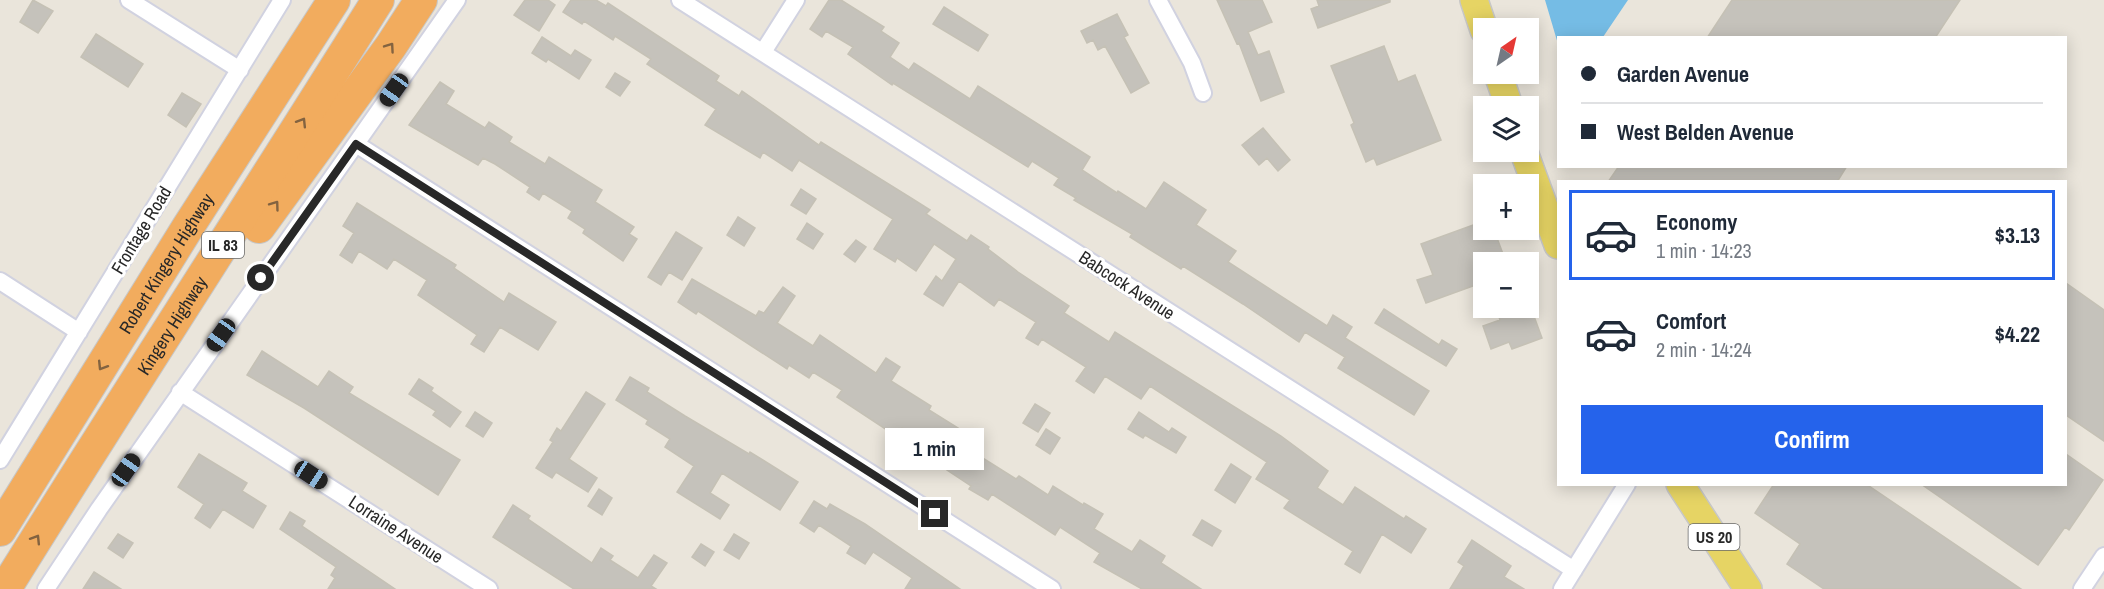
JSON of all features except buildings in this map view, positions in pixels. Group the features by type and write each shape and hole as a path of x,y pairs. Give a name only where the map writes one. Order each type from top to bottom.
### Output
{"highway":[{"path":"188,227 319,0"},
{"name":"Robert Kingery Highway","path":"0,530 188,227 334,0"},
{"name":"Kingery Highway","path":"5,589 378,0"},
{"path":"67,489 384,56 421,0"}],"main road":[{"path":"1474,0 1480,18"},
{"path":"1528,162 1557,242"},
{"name":"US 20","path":"1681,486 1748,589"}],"street":[{"path":"129,0 240,70"},
{"name":"Frontage Road","path":"0,460 282,0"},
{"path":"46,589 180,392 457,0"},
{"name":"Babcock Avenue","path":"680,0 1574,570"},
{"path":"763,52 796,0"},
{"path":"1158,0 1192,63 1203,93"},
{"path":"356,144 1052,589"},
{"path":"0,281 79,332"},
{"name":"Lorraine Avenue","path":"180,392 489,589"},
{"path":"1562,589 1626,486"},
{"path":"2082,589 2104,556"}],"water":[{"path":"1545,0 1628,0 1604,36 1557,36 1557,41"}],"route":[{"path":"261,278 356,144 935,514"}]}
